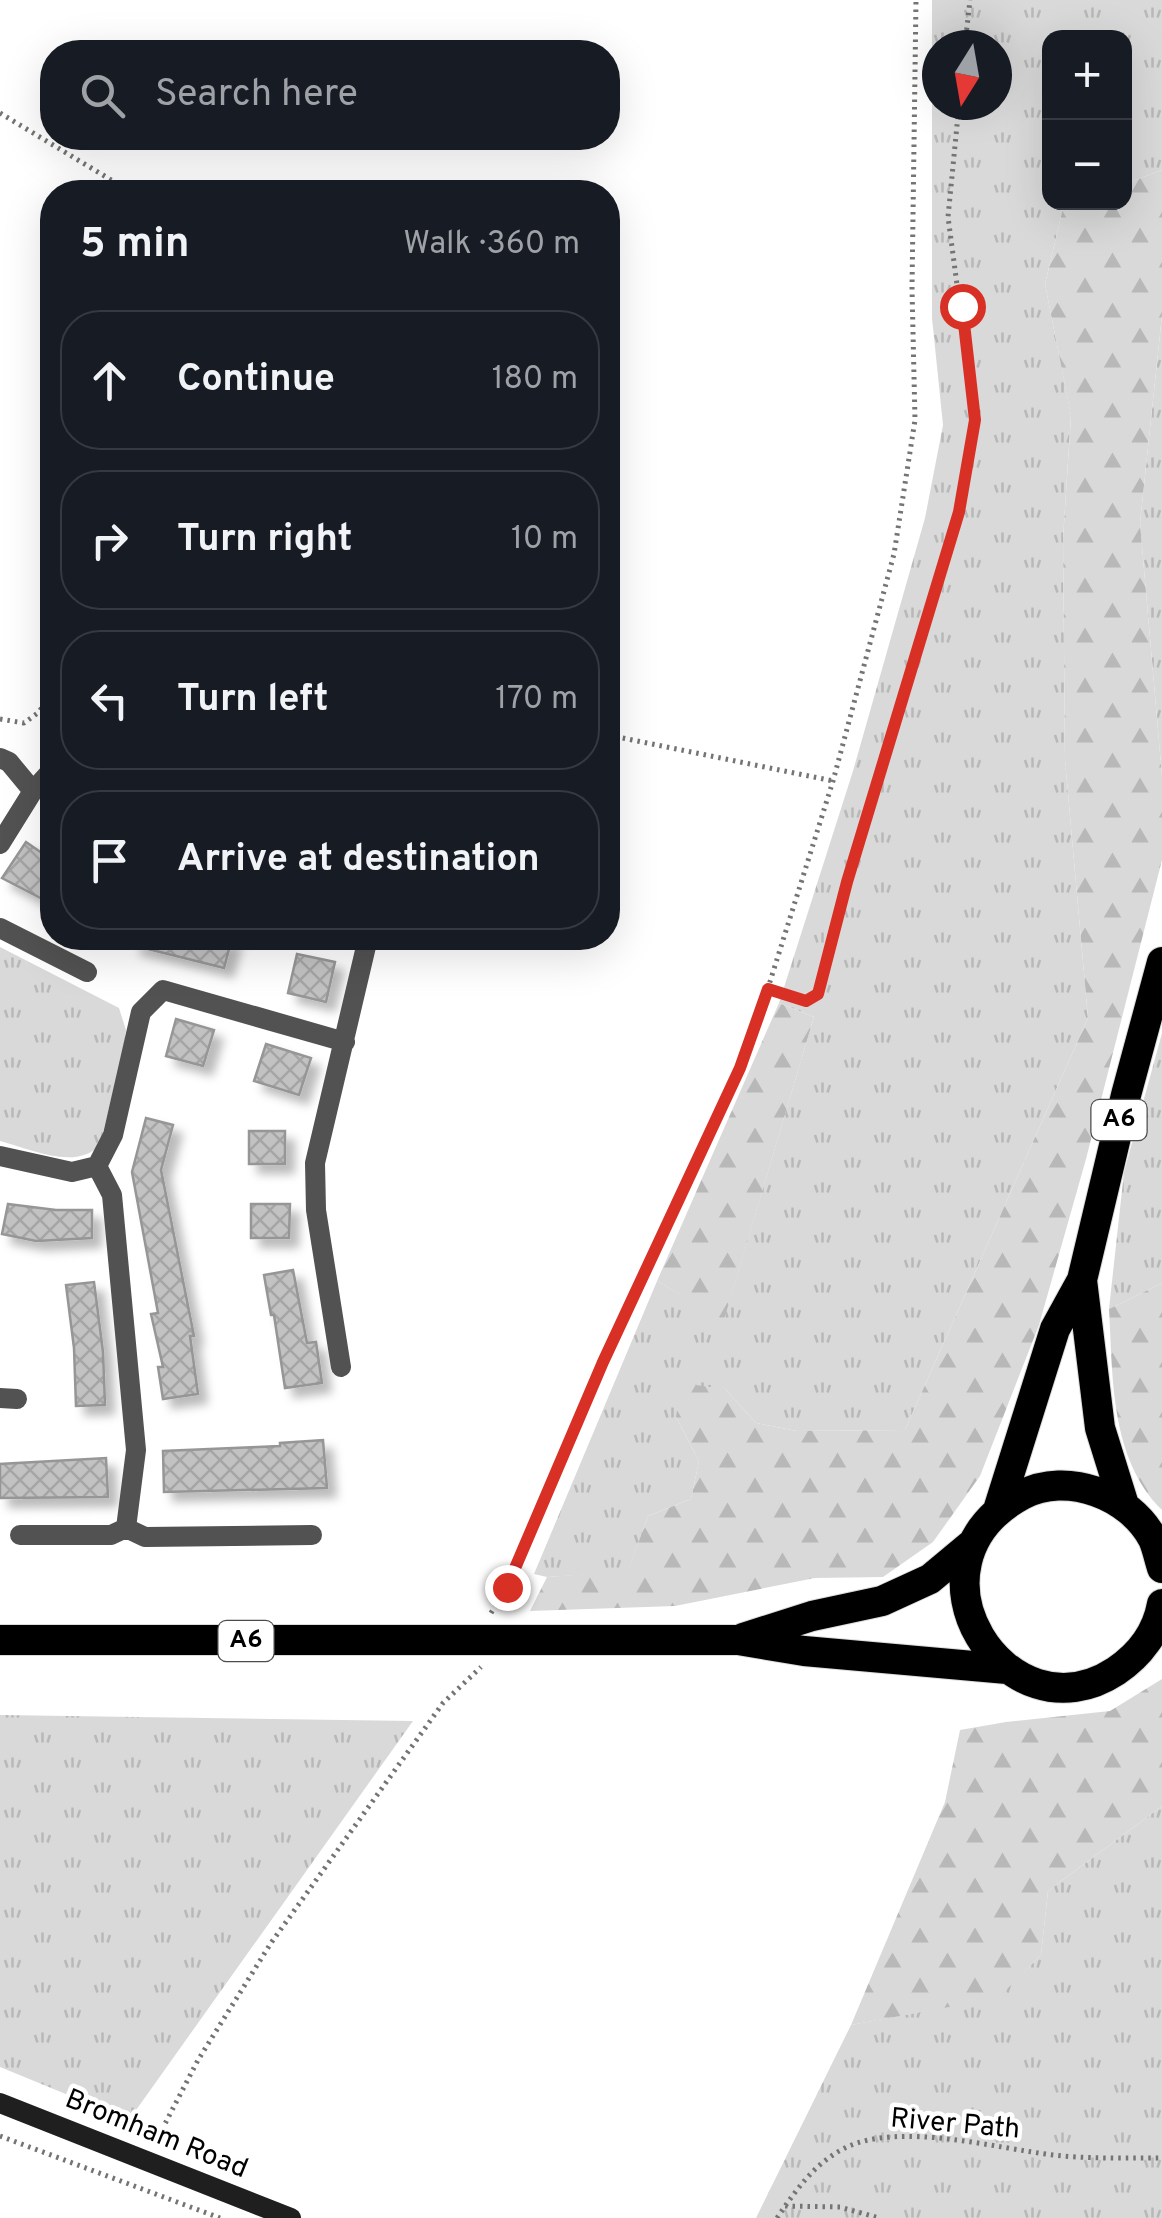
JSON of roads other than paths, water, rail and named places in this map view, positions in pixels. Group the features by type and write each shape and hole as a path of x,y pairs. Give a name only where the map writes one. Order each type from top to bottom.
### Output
{"highway":[{"name":"A6","path":"998,1510 1055,1328 1082,1280 1162,962"},
{"name":"A6","path":"1082,1280 1100,1428 1124,1505"},
{"path":"1160,1552 1136,1516 1124,1505 1094,1490 1060,1486 1027,1492 998,1510 972,1544 964,1571 964,1599 972,1626 986,1650 1031,1681 1057,1686 1084,1684 1108,1676 1131,1661 1155,1638 1162,1604"},
{"name":"A6","path":"738,1640 812,1616 882,1601 930,1579 972,1544"},
{"name":"A6","path":"0,1640 738,1640 804,1651 1008,1668"}],"street":[{"path":"0,758 33,791"},
{"path":"0,844 40,783"},
{"path":"0,928 40,948"},
{"path":"44,950 88,972"},
{"path":"340,1368 316,1210 314,1163 365,950"},
{"path":"0,1156 72,1172 97,1166 113,1135 141,1012 163,990 344,1042"},
{"path":"97,1166 112,1195 136,1450 126,1528"},
{"path":"20,1535 112,1536 126,1528"},
{"path":"126,1528 145,1537 312,1535"},
{"name":"Bromham Road","path":"0,2102 291,2218"}]}
